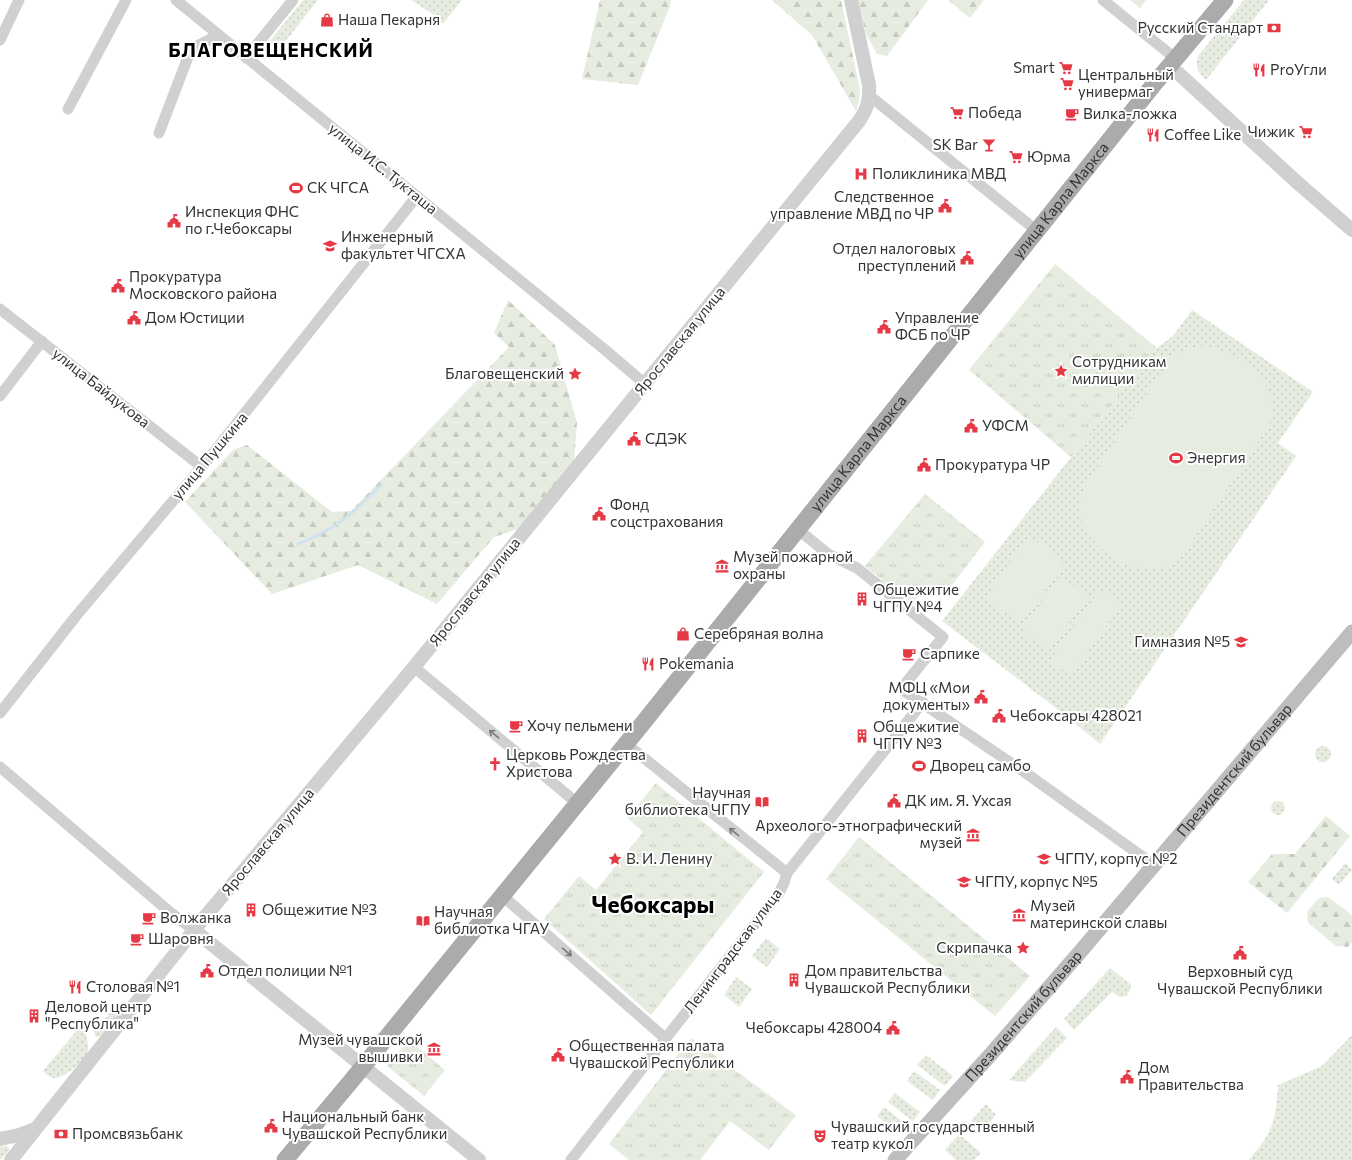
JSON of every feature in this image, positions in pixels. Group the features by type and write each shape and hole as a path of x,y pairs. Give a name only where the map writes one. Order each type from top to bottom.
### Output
{"main road":[{"name":"улица Карла Маркса","path":"1179,66 1225,0"},
{"name":"улица Карла Маркса","path":"500,901 521,885 634,750 802,533 900,410 1179,66 1237,0"},
{"name":"улица Карла Маркса","path":"285,1160 500,901 577,803 802,533"},
{"name":"Президентский бульвар","path":"894,1160 912,1150 1091,947 1190,830 1352,632"},
{"name":"Президентский бульвар","path":"1190,830 1352,647"}],"street":[{"path":"0,40 19,0"},
{"path":"68,109 126,0"},
{"name":"улица И.С. Тукташа","path":"176,0 645,384"},
{"path":"246,58 293,0"},
{"name":"Ярославская улица","path":"11,1160 194,930 414,667 860,121 866,111 870,96 866,67 851,0"},
{"path":"1103,0 1352,218"},
{"path":"159,133 188,57 195,47 219,35"},
{"path":"1179,66 1293,179 1352,230"},
{"path":"870,96 1041,235"},
{"name":"улица Пушкина","path":"0,713 76,616 202,467 417,196"},
{"name":"улица Байдукова","path":"0,308 202,467"},
{"path":"0,396 42,340"},
{"path":"802,533 828,554 858,568 943,638 901,688 1158,868"},
{"path":"414,667 577,803"},
{"name":"Ленинградская улица","path":"571,1160 779,893 787,873 922,702"},
{"path":"634,750 787,873"},
{"path":"0,767 171,913 479,1160"},
{"path":"500,901 666,1038"},
{"path":"0,1139 19,1135 36,1128"}],"green space":[{"path":"303,0 318,0 273,57 270,58 266,55 264,48"},
{"path":"411,0 462,0 443,24 434,15"},
{"path":"600,0 671,0 670,6 638,85 582,79"},
{"path":"772,0 841,0 860,90 856,111 812,35"},
{"path":"858,0 928,0 887,56 877,54 866,34"},
{"path":"948,0 984,0 970,18"},
{"path":"1130,0 1146,0 1140,8"},
{"path":"1244,0 1269,0 1206,80 1198,69 1198,56"},
{"path":"1055,264 1157,348 1071,457 969,370"},
{"path":"508,300 555,345 577,423 574,462 521,528 494,537 437,604 358,565 272,594 185,502 233,450 247,445 332,512 351,511 509,347 494,333"},
{"path":"1192,310 1313,392 1278,443 1296,456 1100,744 1060,711 942,621 1157,348 1173,336"},
{"name":"Энергия","path":"1206,346 1234,356 1247,364 1258,374 1266,385 1271,398 1272,412 1268,427 1181,557 1168,566 1155,569 1128,565 1102,550 1092,540 1084,528 1080,515 1080,501 1084,488 1168,362 1185,350"},
{"path":"925,494 985,542 946,593 931,586 921,592 914,601 908,601 865,566"},
{"path":"1032,538 1060,556 1063,563 1062,567 1025,618 1018,621 990,603 987,596 1025,541"},
{"path":"1060,576 1088,596 1049,651 1021,632"},
{"path":"1100,589 1122,604 1071,676 1050,661"},
{"path":"1323,746 1329,748 1331,754 1329,760 1323,762 1317,760 1315,754 1317,748"},
{"path":"656,783 764,872 651,1015 544,919 579,876 596,890 643,832 627,818"},
{"path":"1275,801 1281,801 1285,805 1285,811 1281,815 1275,815 1271,811 1271,805"},
{"path":"1326,816 1350,836 1287,913 1248,882 1272,854 1295,854"},
{"path":"859,837 1030,976 995,1016 826,879"},
{"path":"1345,863 1352,870 1339,885 1332,879"},
{"path":"1328,897 1352,915 1352,942 1348,947 1336,946 1308,923 1307,912 1319,898"},
{"path":"766,938 780,949 767,967 752,956"},
{"path":"1110,968 1130,984 1131,988 1127,996 1120,997 1112,992 1074,1030 1064,1019"},
{"path":"736,977 752,989 739,1007 724,995"},
{"path":"118,1005 122,1007 122,1010 101,1036 96,1037 94,1032"},
{"path":"83,1023 88,1044 88,1051 86,1055 74,1069 68,1073 57,1078 50,1077 43,1071"},
{"path":"1056,1027 1067,1038 1025,1082 1009,1080"},
{"path":"1352,1035 1352,1160 1249,1160 1264,1141 1271,1128 1276,1110 1278,1085 1322,1066"},
{"path":"691,1038 796,1115 769,1150 730,1121 700,1160 629,1160 609,1144"},
{"path":"409,1040 445,1070 424,1096 387,1066"},
{"path":"926,1055 953,1076 945,1086 917,1065"},
{"path":"914,1071 940,1090 933,1100 907,1081"},
{"path":"895,1093 920,1112 913,1121 888,1102"},
{"path":"986,1104 996,1115 982,1130 971,1121"},
{"path":"884,1107 907,1125 900,1134 877,1116"},
{"path":"959,1134 981,1153 974,1160 956,1160 945,1150"},
{"path":"0,1147 9,1147 9,1151 0,1160"}],"waterway":[{"path":"298,544 328,530 337,524 380,486"}],"place":[{"name":"Наша Пекарня","path":"327,20"},
{"name":"Русский Стандарт","path":"1274,28"},
{"name":"Smart","path":"1066,68"},
{"name":"ProУгли","path":"1259,70"},
{"name":"Центральный универмаг","path":"1067,84"},
{"name":"Победа","path":"957,113"},
{"name":"Вилка-ложка","path":"1072,114"},
{"name":"Чижик","path":"1306,132"},
{"name":"Coffee Like","path":"1153,135"},
{"name":"SK Bar","path":"989,145"},
{"name":"Юрма","path":"1016,157"},
{"name":"Поликлиника МВД","path":"861,174"},
{"name":"СК ЧГСА","path":"296,188"},
{"name":"Следственное управление МВД по ЧР","path":"945,206"},
{"name":"Инспекция ФНС по г.Чебоксары","path":"174,221"},
{"name":"Инженерный факультет ЧГСХА","path":"330,246"},
{"name":"Отдел налоговых преступлений","path":"967,258"},
{"name":"Прокуратура Московского района","path":"118,286"},
{"name":"Дом Юстиции","path":"134,318"},
{"name":"Управление ФСБ по ЧР","path":"884,327"},
{"name":"Сотрудникам милиции","path":"1061,371"},
{"name":"Благовещенский","path":"575,374"},
{"name":"УФСМ","path":"971,426"},
{"name":"СДЭК","path":"634,439"},
{"name":"Энергия","path":"1176,458"},
{"name":"Прокуратура ЧР","path":"924,465"},
{"name":"Фонд соцстрахования","path":"599,514"},
{"name":"Музей пожарной охраны","path":"722,566"},
{"name":"Общежитие ЧГПУ №4","path":"862,599"},
{"name":"Серебряная волна","path":"683,634"},
{"name":"Гимназия №5","path":"1241,642"},
{"name":"Сарпике","path":"909,654"},
{"name":"Pokemania","path":"648,664"},
{"name":"МФЦ «Мои документы»","path":"981,697"},
{"name":"Чебоксары 428021","path":"999,716"},
{"name":"Хочу пельмени","path":"516,726"},
{"name":"Общежитие ЧГПУ №3","path":"862,736"},
{"name":"Церковь Рождества Христова","path":"495,764"},
{"name":"Дворец самбо","path":"919,766"},
{"name":"ДК им. Я. Ухсая","path":"894,801"},
{"name":"Научная библиотека ЧГПУ","path":"762,802"},
{"name":"Археолого-этнографический музей","path":"973,835"},
{"name":"В. И. Ленину","path":"615,859"},
{"name":"ЧГПУ, корпус №2","path":"1044,859"},
{"name":"ЧГПУ, корпус №5","path":"964,882"},
{"name":"Общежитие №3","path":"251,910"},
{"name":"Музей материнской славы","path":"1019,915"},
{"name":"Волжанка","path":"149,918"},
{"name":"Научная библиотка ЧГАУ","path":"423,921"},
{"name":"Шаровня","path":"137,939"},
{"name":"Скрипачка","path":"1023,948"},
{"name":"Верховный суд Чувашской Республики","path":"1240,953"},
{"name":"Отдел полиции №1","path":"207,971"},
{"name":"Дом правительства Чувашской Республики","path":"794,980"},
{"name":"Столовая №1","path":"75,987"},
{"name":"Деловой центр \"Республика\"","path":"34,1016"},
{"name":"Чебоксары 428004","path":"893,1028"},
{"name":"Музей чувашской вышивки","path":"434,1049"},
{"name":"Общественная палата Чувашской Республики","path":"558,1055"},
{"name":"Дом Правительства","path":"1127,1077"},
{"name":"Национальный банк Чувашской Республики","path":"271,1126"},
{"name":"Промсвязьбанк","path":"61,1134"},
{"name":"Чувашский государственный театр кукол","path":"820,1136"}],"district":[{"name":"БЛАГОВЕЩЕНСКИЙ","path":"271,50"},
{"name":"Чебоксары","path":"653,905"}]}
